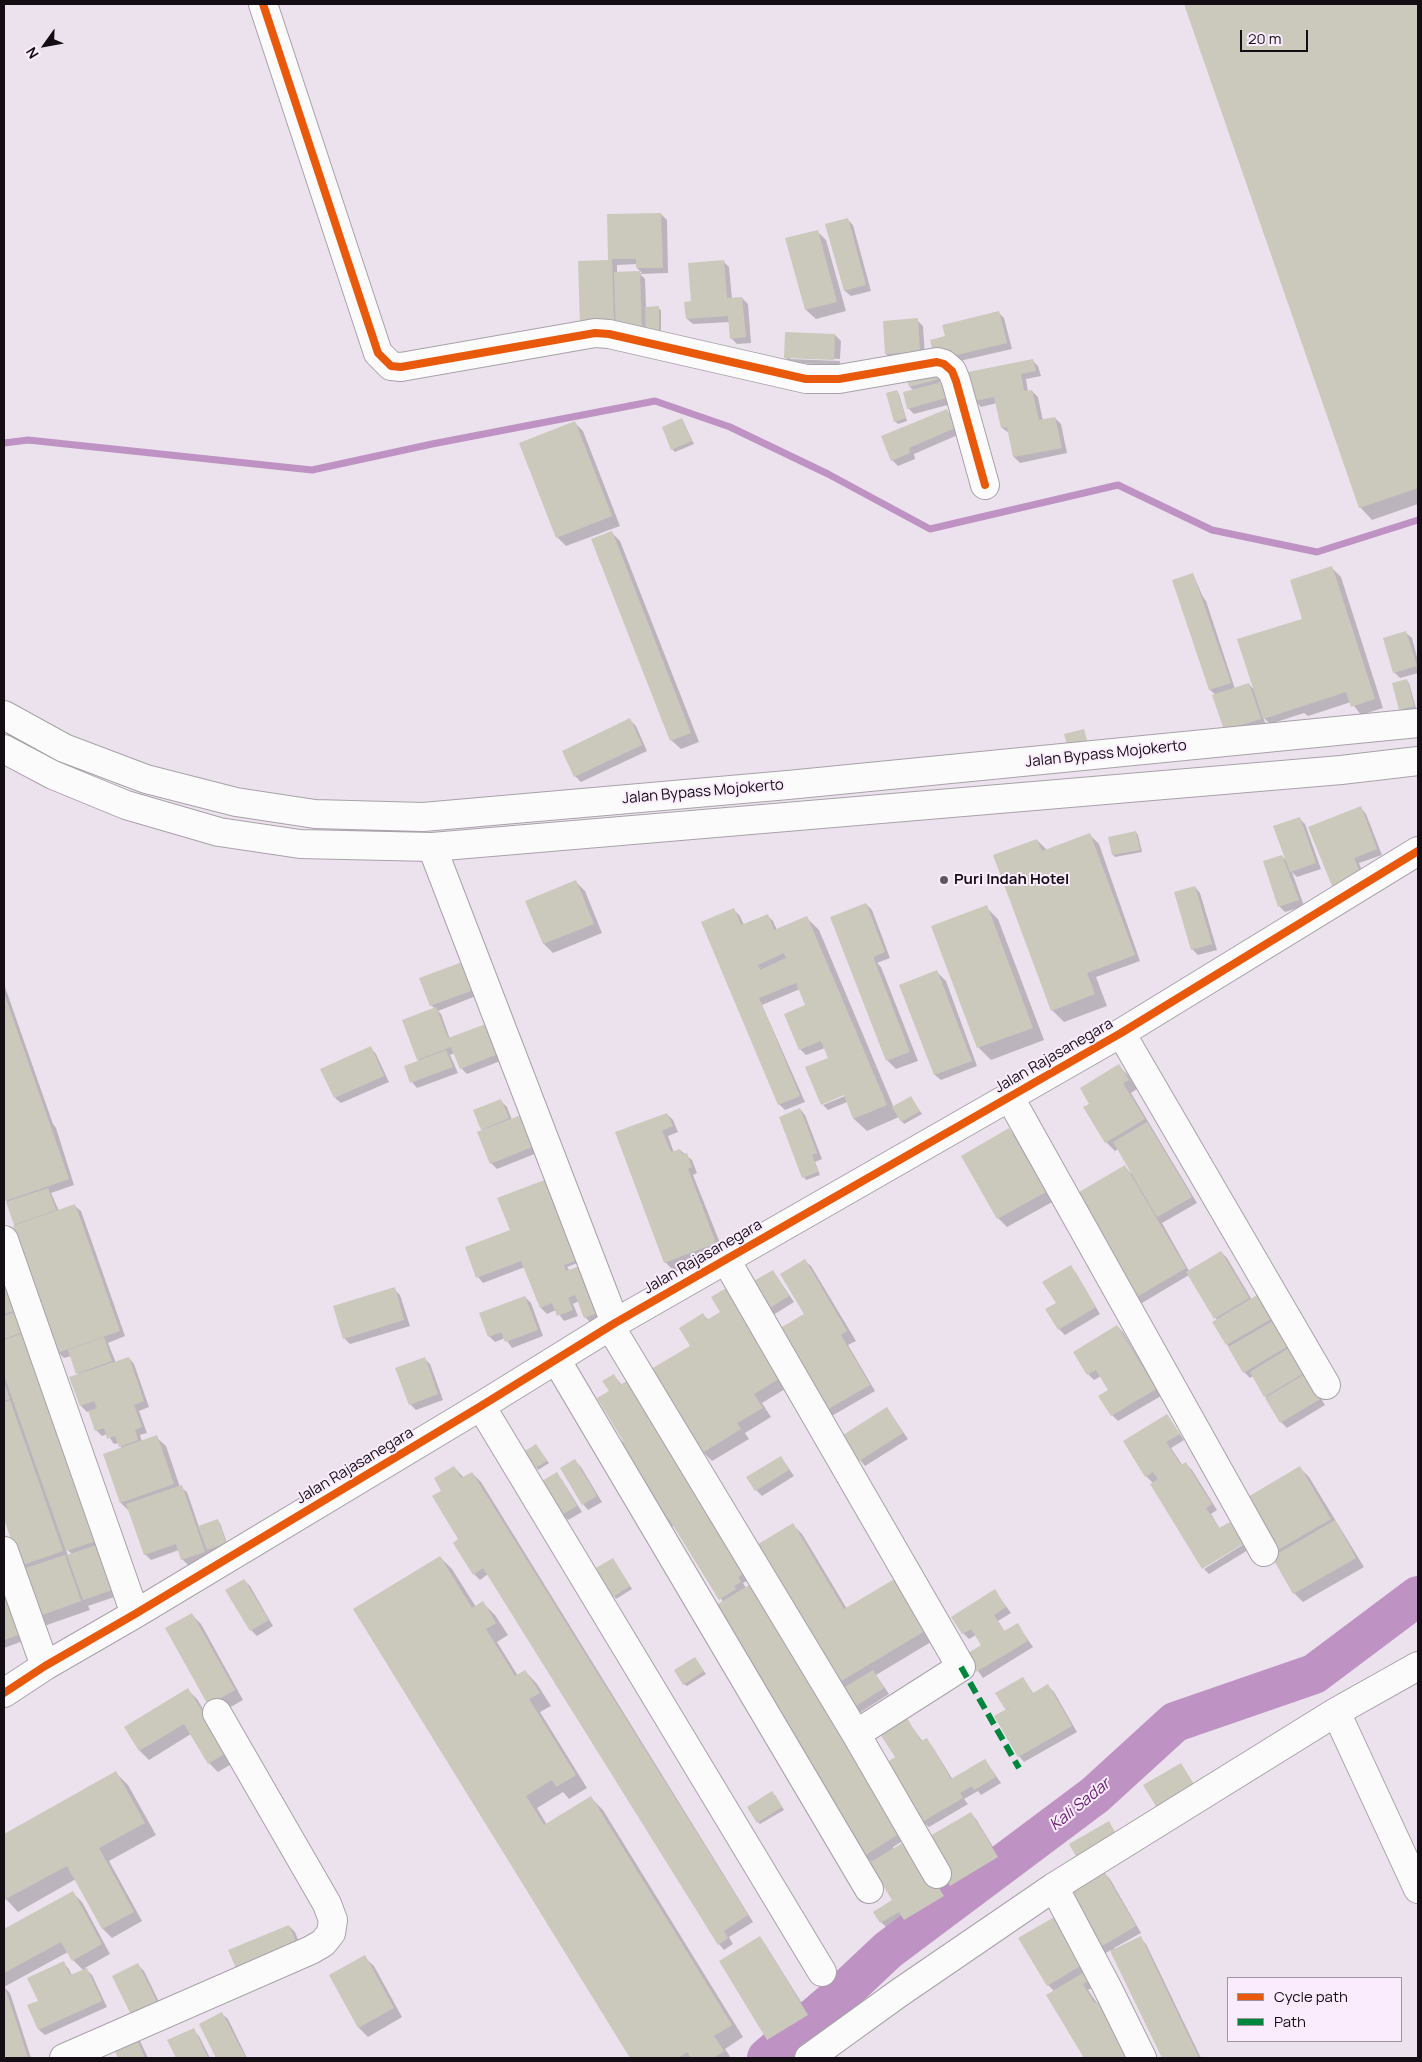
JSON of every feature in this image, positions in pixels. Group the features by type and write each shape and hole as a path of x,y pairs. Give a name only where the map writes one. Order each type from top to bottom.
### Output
{"main road":[{"path":"262,4 378,353 391,366 401,368 581,334 595,333 609,334 806,379 840,379 937,362 944,364 952,371 956,381 985,485"},
{"name":"Jalan Bypass Mojokerto","path":"4,715 64,748 146,779 236,802 315,814 423,817 788,785 1418,723"},
{"path":"4,748 53,775 126,805 219,832 300,844 432,847 1341,770 1418,761"},
{"path":"432,847 613,1324 937,1874"},
{"name":"Jalan Rajasanegara","path":"4,1693 44,1666 135,1614 557,1360 613,1324 1121,1033 1418,851"},
{"path":"1121,1033 1326,1386"},
{"path":"1009,1096 1264,1552"},
{"path":"4,1240 135,1614"},
{"path":"726,1260 961,1667 856,1734"},
{"path":"557,1360 869,1889"},
{"path":"481,1406 822,1972"},
{"path":"4,1551 44,1666"},
{"path":"809,2058 891,1998 1054,1887 1336,1712 1418,1666"},
{"path":"1336,1712 1418,1889"},
{"path":"64,2058 311,1950 323,1943 331,1933 333,1920 327,1904 218,1713"},
{"path":"1054,1887 1142,2058"}],"building":[{"path":"1184,4 1418,4 1418,488 1359,508"},
{"path":"661,213 663,268 636,268 636,259 612,259 614,325 580,326 578,261 608,260 607,214"},
{"path":"848,218 866,285 844,291 825,224"},
{"path":"818,230 837,302 805,310 785,238"},
{"path":"724,260 727,298 742,297 746,337 730,339 728,316 686,319 684,302 691,301 688,263"},
{"path":"640,271 642,332 616,333 614,272"},
{"path":"659,306 659,333 646,334 645,307"},
{"path":"999,311 1007,343 935,360 930,340 945,336 942,325"},
{"path":"918,318 920,352 885,354 883,321"},
{"path":"785,332 835,334 834,360 784,358"},
{"path":"1033,359 1036,371 1021,374 1024,391 1032,390 1039,420 1055,417 1062,448 1013,457 1007,427 1001,428 994,397 974,401 968,372"},
{"path":"936,367 939,379 909,387 906,376"},
{"path":"942,382 946,398 907,409 903,392"},
{"path":"897,390 906,418 894,422 886,393"},
{"path":"947,409 955,428 909,448 910,453 891,461 881,436"},
{"path":"682,418 692,441 671,450 662,427"},
{"path":"575,421 612,516 556,538 519,443"},
{"path":"612,531 691,733 670,741 591,539"},
{"path":"1332,566 1375,699 1351,707 1346,692 1263,719 1237,639 1302,619 1290,580"},
{"path":"1193,573 1231,683 1209,690 1172,580"},
{"path":"1406,631 1417,666 1393,673 1383,638"},
{"path":"1407,679 1414,706 1399,710 1392,683"},
{"path":"1249,683 1261,719 1224,730 1212,695"},
{"path":"630,718 642,745 574,777 562,751"},
{"path":"1084,729 1088,744 1068,749 1064,734"},
{"path":"1361,806 1377,849 1354,858 1361,875 1332,886 1308,827"},
{"path":"1300,817 1316,863 1290,872 1273,826"},
{"path":"1136,831 1140,850 1112,855 1108,837"},
{"path":"1090,833 1135,955 1087,973 1095,994 1051,1011 993,855 1037,839 1042,851"},
{"path":"1282,855 1299,900 1278,907 1263,861"},
{"path":"576,880 594,924 543,944 525,901"},
{"path":"1195,886 1212,944 1191,950 1174,892"},
{"path":"866,903 885,952 873,957 910,1052 886,1061 830,917"},
{"path":"987,905 1033,1028 977,1048 931,926"},
{"path":"734,908 741,925 768,914 774,930 807,916 887,1105 853,1119 844,1095 821,1105 805,1067 828,1058 821,1041 799,1050 784,1014 805,1005 796,983 759,998 800,1096 778,1105 701,922","holes":["784,953 786,958 760,970 758,965"]},
{"path":"465,961 476,989 430,1006 419,978"},
{"path":"937,970 972,1061 934,1075 899,985"},
{"path":"4,993 69,1179 5,1201 4,1197"},
{"path":"436,1007 448,1038 491,1022 503,1052 460,1069 451,1047 417,1060 402,1020"},
{"path":"371,1046 384,1076 334,1098 320,1069"},
{"path":"446,1050 453,1067 410,1083 404,1066"},
{"path":"1119,1064 1129,1080 1123,1083 1145,1119 1105,1143 1083,1107 1089,1104 1080,1088"},
{"path":"911,1096 920,1111 901,1122 892,1107"},
{"path":"501,1099 509,1118 481,1130 473,1110"},
{"path":"800,1108 817,1153 812,1155 818,1172 802,1178 779,1117"},
{"path":"529,1112 542,1143 490,1164 477,1132"},
{"path":"667,1113 673,1126 662,1131 671,1152 680,1149 682,1154 687,1153 692,1167 688,1169 716,1243 664,1263 615,1132"},
{"path":"1147,1122 1192,1197 1157,1217 1113,1142"},
{"path":"1009,1128 1046,1192 997,1219 961,1156"},
{"path":"1125,1165 1186,1268 1135,1298 1074,1195"},
{"path":"555,1176 586,1257 564,1265 566,1271 582,1265 600,1312 584,1318 575,1295 568,1298 573,1310 557,1316 552,1303 540,1308 521,1261 476,1278 465,1247 510,1230 497,1198"},
{"path":"48,1188 56,1210 14,1225 6,1202"},
{"path":"75,1204 120,1331 57,1353 13,1226"},
{"path":"1221,1251 1249,1298 1214,1319 1186,1272"},
{"path":"4,1256 22,1308 4,1314"},
{"path":"805,1259 847,1331 841,1335 870,1385 823,1412 775,1331 804,1314 780,1274"},
{"path":"1071,1265 1096,1307 1058,1330 1045,1309 1056,1303 1042,1282"},
{"path":"773,1270 789,1296 763,1312 747,1285"},
{"path":"395,1287 404,1320 343,1339 333,1306"},
{"path":"728,1287 782,1377 754,1394 763,1408 737,1423 741,1429 702,1453 651,1369 690,1346 679,1328 703,1313 707,1320 720,1312 711,1297"},
{"path":"1259,1294 1273,1318 1226,1345 1212,1322"},
{"path":"525,1296 538,1330 505,1342 501,1332 488,1337 479,1313"},
{"path":"16,1312 23,1332 4,1339 4,1316"},
{"path":"1275,1320 1290,1345 1243,1373 1228,1347"},
{"path":"1117,1325 1156,1389 1111,1416 1098,1396 1108,1390 1096,1370 1087,1375 1073,1352"},
{"path":"32,1330 105,1538 66,1551 4,1375 4,1340"},
{"path":"104,1337 112,1361 76,1374 68,1350"},
{"path":"1289,1348 1304,1373 1264,1397 1250,1372"},
{"path":"129,1357 144,1401 134,1405 142,1427 135,1430 138,1440 119,1447 115,1436 107,1439 104,1428 95,1431 88,1411 97,1408 94,1401 80,1406 69,1377"},
{"path":"425,1357 438,1394 409,1405 395,1368"},
{"path":"614,1374 620,1385 636,1375 745,1573 738,1577 741,1582 734,1586 736,1589 719,1600 669,1519 661,1524 614,1447 623,1441 597,1398 609,1391 602,1381"},
{"path":"1305,1374 1320,1399 1280,1423 1265,1398"},
{"path":"4,1382 10,1399 4,1401"},
{"path":"10,1400 63,1551 20,1566 4,1519 4,1403"},
{"path":"887,1407 903,1433 859,1461 843,1435"},
{"path":"1167,1414 1180,1434 1166,1442 1181,1465 1186,1462 1212,1504 1206,1508 1219,1528 1230,1522 1243,1544 1202,1569 1150,1484 1158,1479 1153,1472 1145,1477 1123,1441"},
{"path":"157,1435 174,1484 120,1503 103,1454"},
{"path":"536,1444 547,1461 535,1468 525,1451"},
{"path":"781,1456 789,1470 755,1491 746,1477"},
{"path":"575,1459 597,1496 582,1505 560,1468"},
{"path":"454,1466 461,1478 472,1472 748,1915 724,1931 728,1938 718,1945 483,1568 473,1575 453,1543 458,1539 432,1496 441,1491 434,1478"},
{"path":"1300,1466 1331,1519 1276,1551 1246,1498"},
{"path":"557,1472 577,1506 561,1515 542,1481"},
{"path":"182,1485 205,1552 181,1560 176,1544 144,1555 126,1504"},
{"path":"218,1519 226,1543 207,1550 198,1526"},
{"path":"1335,1520 1356,1558 1293,1594 1272,1557"},
{"path":"793,1523 844,1609 896,1578 928,1629 838,1683 755,1546"},
{"path":"105,1542 121,1587 83,1600 67,1555"},
{"path":"65,1555 81,1601 34,1618 17,1571"},
{"path":"440,1556 472,1608 483,1601 496,1623 486,1629 515,1676 525,1670 540,1693 529,1699 576,1775 556,1787 552,1780 526,1796 544,1825 591,1796 732,2025 714,2036 724,2051 713,2058 691,2058 687,2052 678,2058 630,2058 353,1609"},
{"path":"613,1558 630,1586 613,1597 596,1568"},
{"path":"4,1569 26,1632 4,1640"},
{"path":"244,1579 269,1620 250,1631 225,1590"},
{"path":"754,1582 865,1766 860,1769 899,1834 864,1856 713,1607"},
{"path":"995,1589 1006,1607 994,1615 1004,1631 1018,1623 1028,1641 976,1672 965,1655 981,1645 971,1629 962,1634 951,1617"},
{"path":"192,1613 235,1690 208,1705 165,1628"},
{"path":"695,1657 704,1671 683,1685 674,1670"},
{"path":"873,1670 884,1688 851,1709 840,1690"},
{"path":"1023,1677 1033,1693 1048,1684 1072,1726 1018,1757 994,1716 1012,1706 1005,1709 995,1693"},
{"path":"188,1688 227,1752 208,1764 184,1724 139,1751 124,1727"},
{"path":"907,1718 921,1741 927,1738 951,1779 985,1759 996,1777 974,1790 972,1786 960,1793 963,1798 922,1822 886,1763 895,1757 880,1734"},
{"path":"1181,1763 1195,1786 1157,1808 1143,1785"},
{"path":"116,1771 145,1823 99,1848 134,1912 102,1929 67,1866 4,1900 4,1834"},
{"path":"772,1791 782,1807 757,1823 747,1807"},
{"path":"971,1812 998,1857 950,1886 923,1840"},
{"path":"1109,1821 1117,1836 1077,1858 1069,1844"},
{"path":"909,1839 944,1896 904,1920 899,1912 880,1923 873,1912 892,1900 869,1863"},
{"path":"1104,1871 1136,1926 1097,1949 1065,1894"},
{"path":"73,1891 102,1944 72,1961 61,1942 4,1973 4,1929"},
{"path":"1056,1916 1085,1963 1047,1986 1018,1938"},
{"path":"289,1925 299,1949 239,1975 228,1950"},
{"path":"760,1936 808,2015 767,2040 719,1961"},
{"path":"1141,1936 1199,2058 1162,2058 1110,1951"},
{"path":"365,1955 394,2008 358,2028 329,1975"},
{"path":"64,1961 70,1975 87,1968 102,2001 38,2030 27,2005 38,2001 27,1978"},
{"path":"138,1963 159,2006 133,2019 112,1976"},
{"path":"1088,1970 1093,1979 1083,1984 1094,2003 1100,2000 1131,2053 1123,2058 1084,2058 1046,1995"},
{"path":"4,1985 19,2030 28,2058 4,2058"},
{"path":"222,2012 246,2058 216,2058 199,2024"},
{"path":"194,2028 208,2058 176,2058 167,2040"},
{"path":"134,2033 145,2058 118,2058 111,2043"}],"waterway":[{"path":"4,443 28,440 312,470 432,444 655,401 730,427 828,474 930,529 1118,485 1212,530 1317,552 1418,520"},
{"name":"Kali Sadar","path":"767,2058 837,1998 888,1950 1095,1795 1175,1722 1314,1674 1418,1596"}],"marked path":[{"path":"961,1667 1019,1768"}],"cycle path":[{"path":"263,4 378,353 391,366 401,367 595,333 609,334 806,379 839,379 937,362 944,364 952,371 956,381 985,485"},
{"path":"4,1693 45,1666 481,1406 615,1323 1121,1033 1418,851"}],"place":[{"name":"Puri Indah Hotel","path":"944,880"}]}
